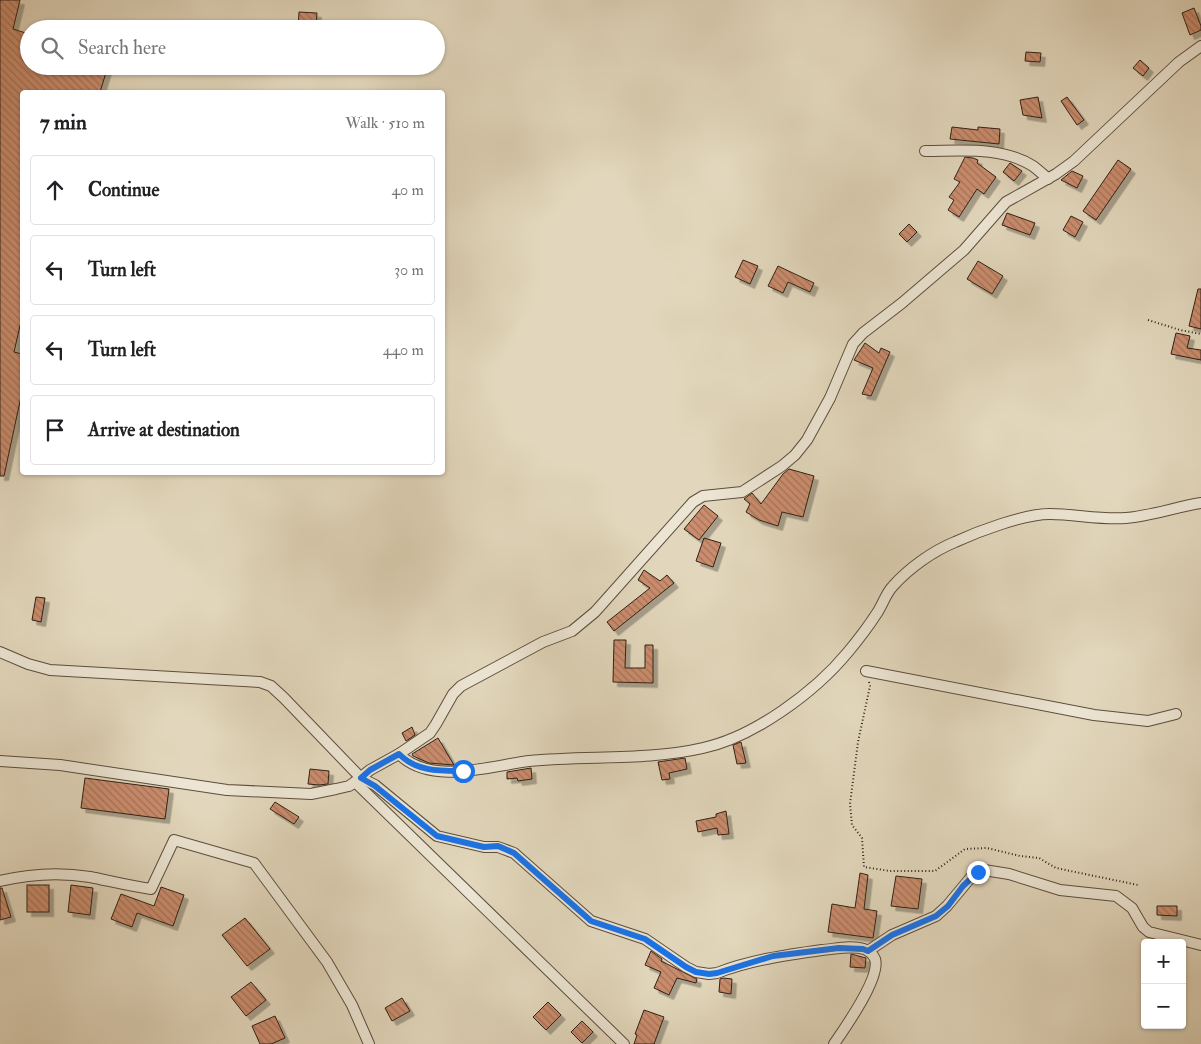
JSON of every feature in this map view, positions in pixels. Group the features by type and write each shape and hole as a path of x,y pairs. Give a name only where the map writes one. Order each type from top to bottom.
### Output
{"street":[{"path":"0,761 60,765 193,786 272,793 311,794 350,786 370,770 399,754 430,732 453,694 461,686 543,642 582,624 607,599 693,502 703,496 742,492 782,466 795,455 810,434 830,398 853,344 863,333 902,304 964,250 1006,202 1048,179 1074,161 1179,62 1201,46"},
{"path":"925,151 967,150 999,153 1033,166 1048,179"},
{"path":"399,754 408,763 430,770 463,771 542,760 660,755 705,748 747,732 804,694 842,660 864,634 892,587 925,559 949,545 1012,521 1032,516 1048,514 1127,518 1201,503"},
{"path":"0,652 28,664 50,670 268,684 284,698 358,780 624,1044"},
{"path":"866,671 1094,715 1148,722 1176,714"},
{"path":"358,780 375,786 437,836 484,847 498,846 514,853 591,921 645,939 696,972 717,973 773,956 839,948 868,951 872,954 875,961 873,978 852,1018 834,1044"},
{"path":"0,881 19,876 52,875 88,877 151,889 174,840 254,863 328,962 352,1004 369,1044"},
{"path":"868,951 892,935 936,916 948,906 972,876 984,870 1009,874 1060,890 1116,896 1132,908 1143,927 1149,932 1201,944"}],"path":[{"path":"1148,320 1201,334"},
{"path":"866,671 870,686 858,742 850,804 852,825 862,838 864,867 890,871 935,871 965,849 987,848 1020,856 1039,858 1056,868 1138,885"}],"building":[{"path":"0,0 20,0 13,29 20,31 20,75 105,75 101,90 20,90 20,326 14,352 20,354 20,401 4,476 0,476"},
{"path":"1194,8 1201,30 1190,35 1182,13"},
{"path":"299,12 317,13 317,20 299,20"},
{"path":"1026,52 1041,53 1040,62 1025,61"},
{"path":"1140,60 1149,68 1143,76 1133,68"},
{"path":"1038,97 1042,118 1023,115 1020,100"},
{"path":"1067,97 1084,120 1077,125 1061,101"},
{"path":"952,127 978,130 978,127 1000,129 999,144 950,139"},
{"path":"965,157 978,160 977,163 996,177 984,194 977,189 959,217 948,210 954,200 949,197 960,182 954,179"},
{"path":"1118,160 1131,169 1096,220 1083,211"},
{"path":"1010,163 1022,171 1014,181 1003,172"},
{"path":"1072,171 1083,176 1077,188 1061,180"},
{"path":"1007,213 1035,223 1030,235 1002,225"},
{"path":"1071,216 1083,222 1075,237 1063,230"},
{"path":"909,224 917,232 907,242 899,234"},
{"path":"743,260 758,266 750,284 735,277"},
{"path":"978,261 1003,276 992,294 967,279"},
{"path":"778,266 814,283 810,292 788,282 783,293 768,286"},
{"path":"1198,289 1201,289 1201,329 1189,326"},
{"path":"1176,333 1190,336 1187,348 1201,350 1201,360 1171,354"},
{"path":"865,343 879,353 881,348 890,352 871,396 862,394 873,368 854,360"},
{"path":"789,469 814,476 803,517 782,512 778,526 759,520 746,512 750,504 744,499 752,493 761,504 783,474"},
{"path":"704,505 718,516 699,540 684,529"},
{"path":"704,538 721,543 713,567 696,561"},
{"path":"644,570 660,581 667,575 674,583 614,631 607,622 650,588 638,580"},
{"path":"36,597 45,598 41,622 32,620"},
{"path":"614,640 626,640 625,668 645,668 645,645 653,645 653,683 613,682"},
{"path":"412,727 415,735 406,741 402,733"},
{"path":"438,738 454,765 429,763 413,756 412,754"},
{"path":"741,742 746,763 737,764 733,745"},
{"path":"685,758 687,769 669,773 670,779 662,780 658,762"},
{"path":"531,768 532,779 518,781 517,778 507,779 507,772"},
{"path":"310,769 329,771 328,784 308,784"},
{"path":"85,778 169,789 165,819 81,808"},
{"path":"275,802 299,817 294,824 270,809"},
{"path":"726,811 729,834 718,835 717,828 698,832 696,821 716,817 716,814"},
{"path":"860,873 868,875 864,909 877,911 873,938 828,932 832,904 855,908"},
{"path":"896,876 922,879 918,909 891,906"},
{"path":"27,885 49,885 49,912 27,912"},
{"path":"71,885 93,888 90,915 68,912"},
{"path":"161,887 184,895 173,926 137,913 132,927 111,919 121,894 154,906"},
{"path":"0,888 2,888 11,917 0,920"},
{"path":"1157,906 1177,906 1177,916 1157,915"},
{"path":"245,918 270,949 247,966 222,935"},
{"path":"651,951 662,959 661,961 697,979 696,983 677,978 669,995 654,988 661,972 645,965"},
{"path":"851,954 866,958 865,968 850,967"},
{"path":"720,979 732,979 731,994 719,992"},
{"path":"251,982 266,1000 246,1016 231,997"},
{"path":"402,998 410,1011 392,1021 385,1008"},
{"path":"548,1002 561,1015 546,1030 533,1017"},
{"path":"644,1010 664,1017 654,1044 634,1044 637,1035 635,1034"},
{"path":"275,1016 285,1038 271,1044 260,1044 252,1026"},
{"path":"582,1021 593,1032 582,1043 571,1032"}],"route":[{"path":"463,771 430,770 408,763 399,754 370,770 361,778 375,786 437,836 484,847 498,846 514,853 591,921 645,939 696,972 717,973 773,956 839,948 868,951 892,935 936,916 948,906 963,886 978,872"}]}
